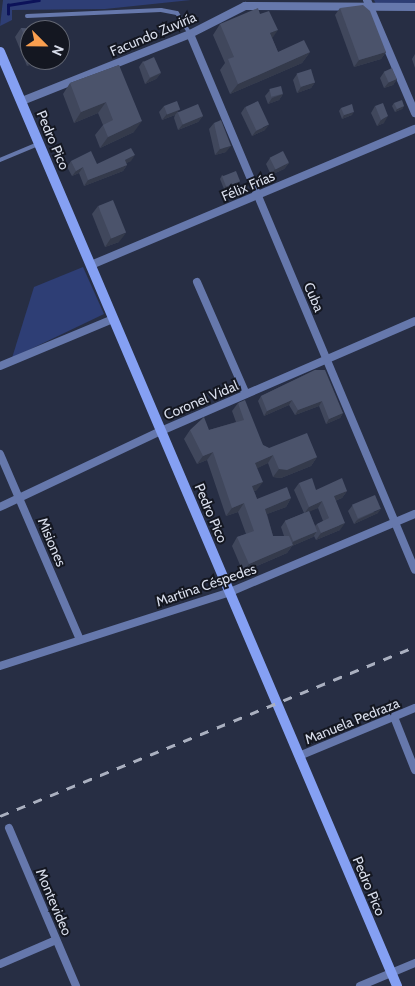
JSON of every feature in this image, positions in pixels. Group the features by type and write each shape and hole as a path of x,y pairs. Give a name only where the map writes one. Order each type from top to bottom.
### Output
{"street":[{"path":"367,0 415,113"},
{"name":"Facundo Zuviría","path":"22,101 190,34 244,3 370,8 415,7"},
{"name":"Cuba","path":"190,34 415,570"},
{"name":"Pedro Pico","path":"0,52 162,430 396,986"},
{"name":"Félix Frías","path":"91,265 415,129"},
{"path":"197,282 246,394"},
{"path":"0,366 113,319"},
{"name":"Coronel Vidal","path":"0,507 162,430 415,321"},
{"name":"Misiones","path":"0,454 80,640"},
{"name":"Martina Céspedes","path":"0,666 230,592 415,514"},
{"name":"Manuela Pedraza","path":"299,756 415,708"},
{"path":"394,717 415,770"},
{"name":"Montevideo","path":"9,828 76,986"},
{"path":"0,964 56,940"},
{"path":"360,986 415,963"}],"lane":[{"path":"27,16 161,10 177,13 190,34"},
{"path":"0,160 40,143"}],"shaded area":[{"path":"3,0 191,0 105,9 12,10 12,20 0,26"},
{"path":"374,0 415,0 415,3 376,4"},
{"path":"83,267 104,314 12,358 34,287"}],"building":[{"path":"363,5 370,11 386,52 359,60 340,8"},
{"path":"258,8 260,14 269,11 278,30 270,33 278,52 304,40 310,52 238,84 228,59 234,57 220,24"},
{"path":"154,57 161,73 150,77 143,62"},
{"path":"119,65 142,121 108,137 103,125 113,120 106,102 81,112 70,83"},
{"path":"392,68 397,79 389,83 384,72"},
{"path":"311,69 315,82 301,87 297,73"},
{"path":"281,86 283,94 271,97 269,89"},
{"path":"402,100 404,106 397,109 394,103"},
{"path":"177,101 180,109 167,114 164,106"},
{"path":"258,101 269,125 256,130 245,107"},
{"path":"383,103 388,116 381,120 375,106"},
{"path":"198,104 203,116 183,125 178,113"},
{"path":"352,104 354,112 344,115 341,108"},
{"path":"221,120 231,146 220,149 214,123"},
{"path":"131,148 135,155 125,160 127,165 88,180 83,167 76,171 71,161 91,151 97,164"},
{"path":"283,151 289,163 276,169 270,158"},
{"path":"236,171 240,181 226,187 222,177"},
{"path":"113,200 126,232 111,238 98,206"},
{"path":"315,370 325,370 343,413 329,419 322,401 298,410 292,400 267,411 261,396"},
{"path":"245,400 263,445 269,448 307,433 317,457 287,470 279,469 273,455 255,463 263,482 252,486 257,499 287,487 291,498 265,509 273,536 289,536 293,545 249,564 237,537 254,531 244,503 232,508 213,452 203,456 190,430 204,417 209,430 244,420 238,403"},
{"path":"312,478 316,490 342,478 347,491 334,496 345,523 321,533 317,524 329,518 322,501 309,507 299,483"},
{"path":"375,495 381,509 358,519 352,505"},
{"path":"309,511 317,531 293,541 285,521"}],"waterway":[{"path":"8,14 8,5 39,0"}],"railway":[{"path":"0,816 415,647"}]}
